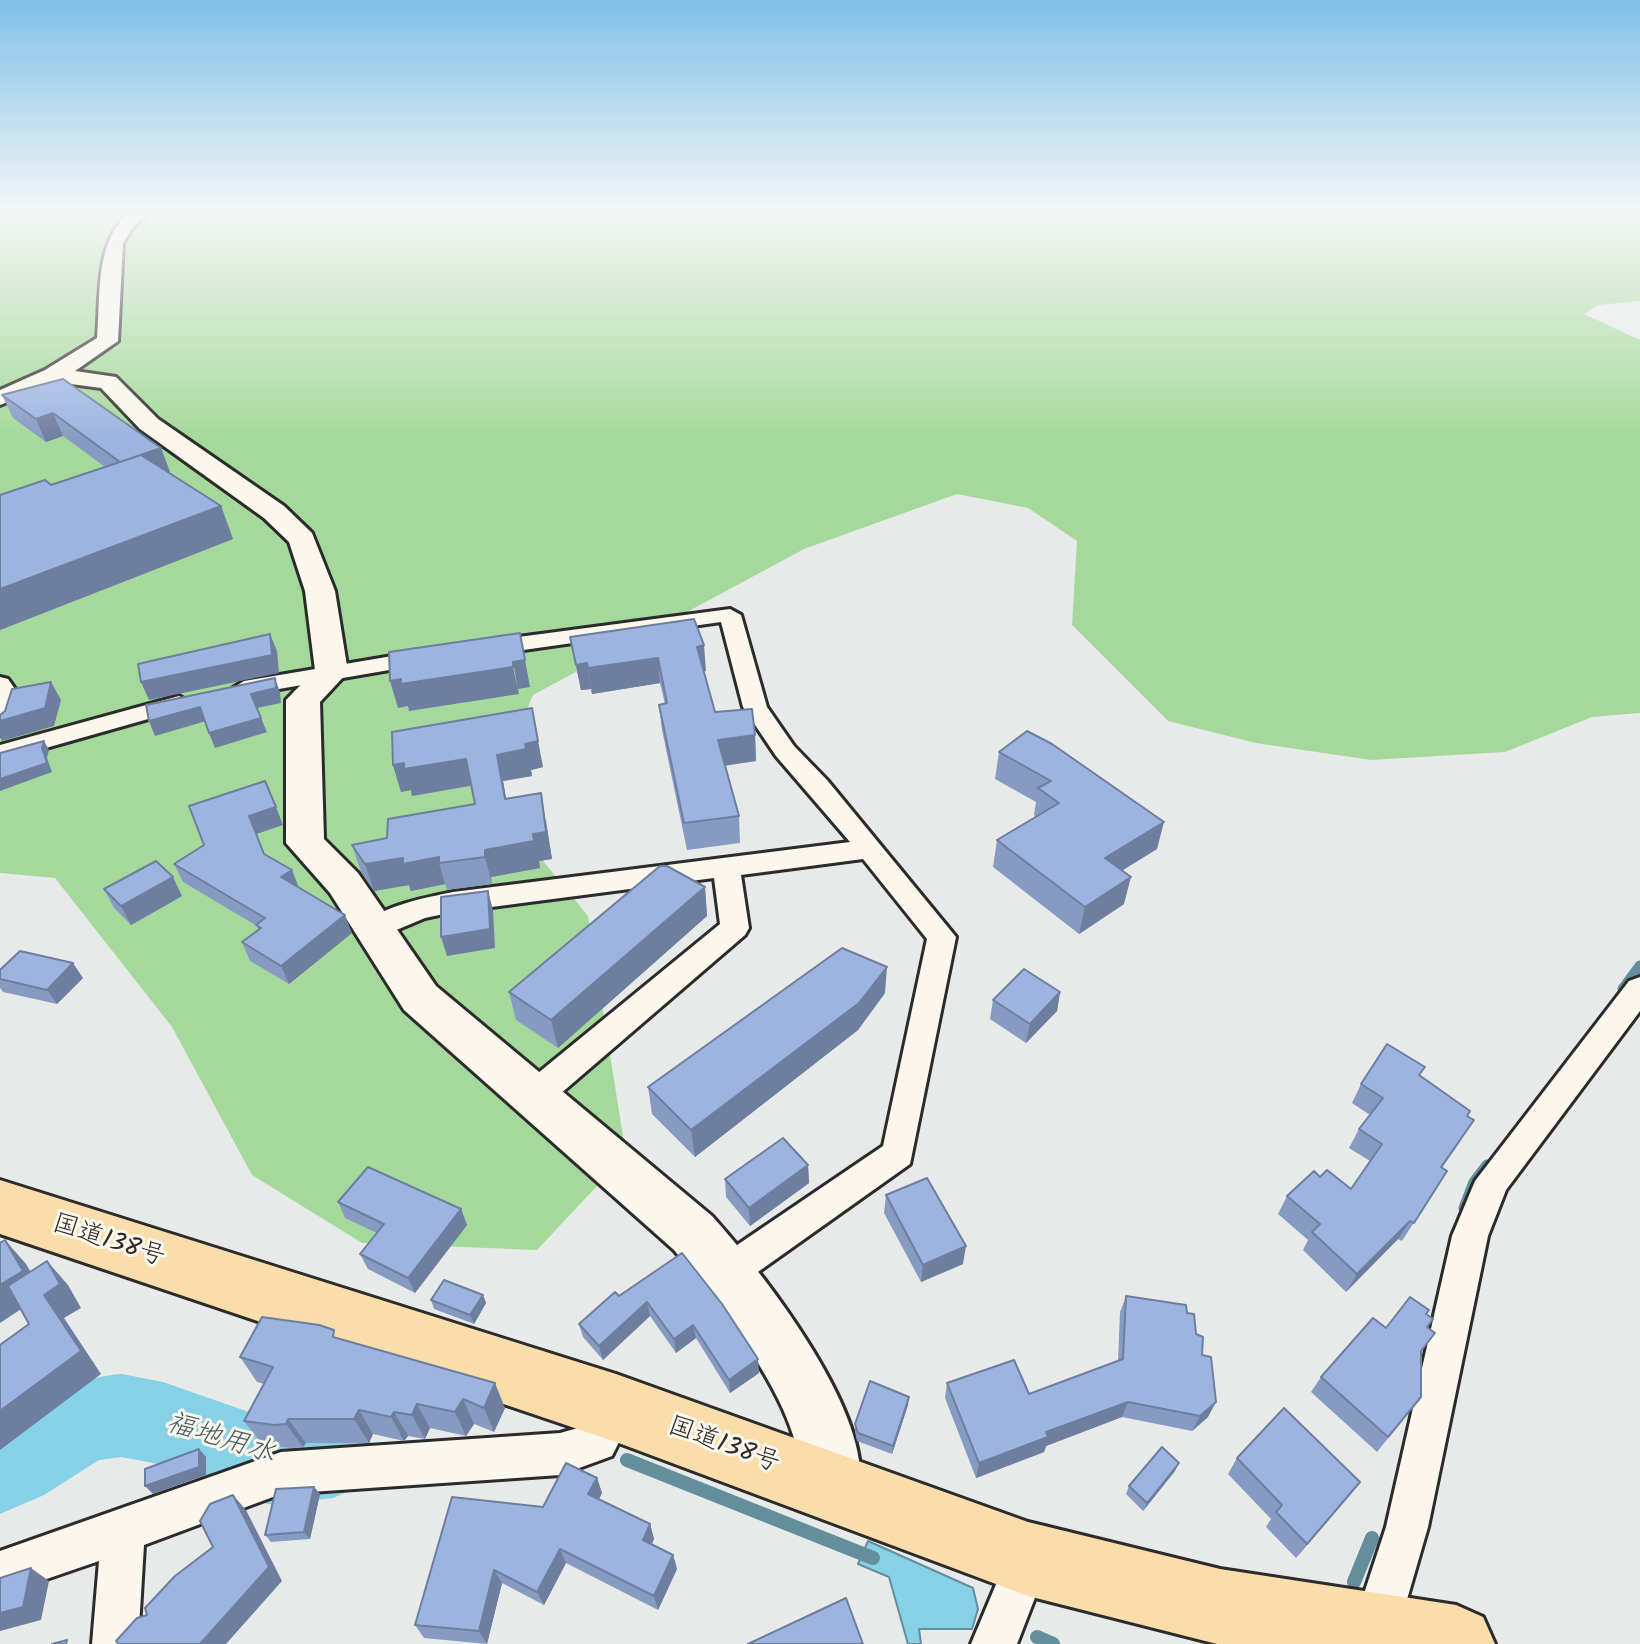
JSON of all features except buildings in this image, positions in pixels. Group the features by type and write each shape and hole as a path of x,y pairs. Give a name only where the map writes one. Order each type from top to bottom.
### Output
{"highway":[{"name":"国道138号","path":"0,1207 616,1408 1028,1559 1220,1607 1456,1644"}],"street":[{"path":"0,398 53,375 107,341 111,287"},
{"path":"53,375 108,382 149,424 274,512 302,539 320,591 332,672"},
{"path":"0,753 216,694 301,682 332,672 730,615 755,707 785,751 942,937 898,1154 728,1272"},
{"path":"332,672 303,700 305,843 344,883 420,998 693,1233 728,1272 782,1356 822,1433 830,1485"},
{"path":"0,684 10,699 0,728"},
{"path":"375,929 419,909 453,902 868,849"},
{"path":"533,1097 735,928 726,866"},
{"path":"1375,1630 1407,1527 1470,1236 1492,1181 1640,989"},
{"path":"0,1573 123,1532 281,1473 560,1454 598,1442 616,1408"},
{"path":"115,1644 123,1532"},
{"path":"994,1644 1028,1559"}],"green space":[{"path":"0,287 1640,287 1640,301 1598,305 1584,314 1640,340 1640,713 1592,717 1505,752 1371,760 1256,743 1168,721 1072,625 1077,541 1028,508 957,494 804,549 533,695 491,797 588,916 626,1155 537,1250 362,1243 252,1175 172,1027 55,878 0,873"}],"water":[{"path":"868,1541 973,1588 978,1609 972,1629 919,1629 921,1644 908,1644 889,1577 858,1564"}],"waterway":[{"path":"1623,989 1640,966"},
{"path":"1464,1208 1474,1182 1487,1165"},
{"name":"福地用水","path":"0,1471 88,1421 122,1415 163,1423 266,1461 290,1462 333,1455"},
{"path":"627,1460 873,1558"},
{"path":"1354,1582 1372,1538"},
{"path":"1037,1637 1053,1644"}]}
